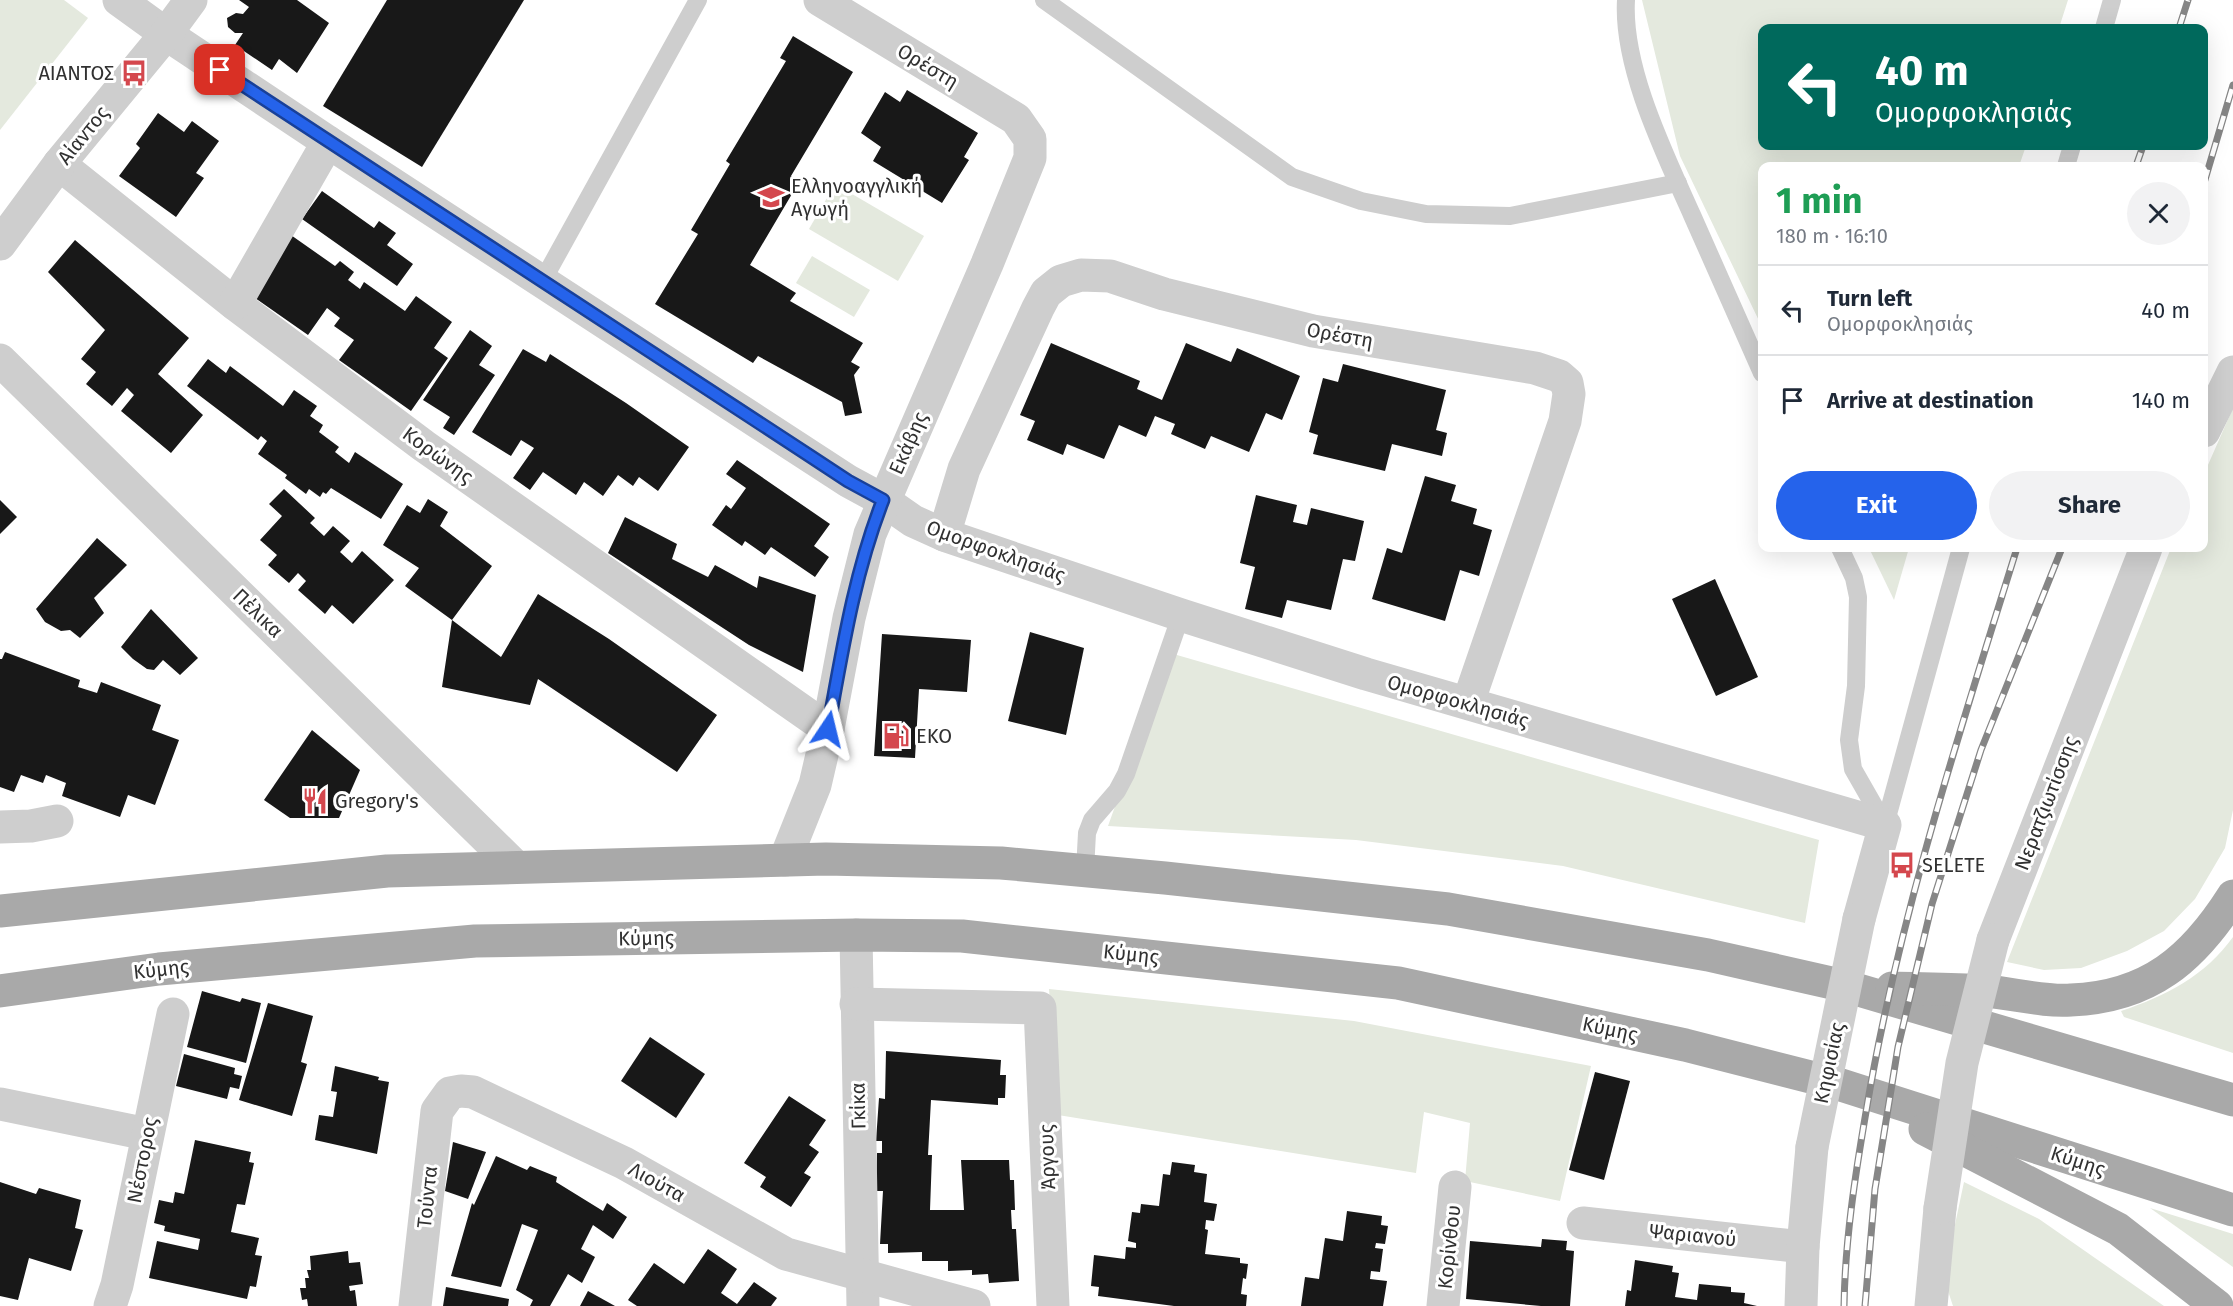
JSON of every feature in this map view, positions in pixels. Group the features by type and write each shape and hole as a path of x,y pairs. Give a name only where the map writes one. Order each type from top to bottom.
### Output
{"main road":[{"path":"0,911 387,871 826,859 1001,863 1085,870 1448,909 1708,955 1845,986 2233,1100"},
{"path":"1845,986 1983,991 2069,1001 2100,998 2145,982 2174,967 2195,948 2216,923 2233,896"},
{"path":"0,897 75,903"},
{"name":"Κύμης","path":"0,991 159,969 475,941 856,935 962,936 1398,983 1685,1045 1838,1084 2233,1210"},
{"path":"1838,1084 2118,1229 2217,1306"}],"street":[{"name":"Ομορφοκλησιάς","path":"119,0 328,142 913,521 944,535 1366,674 1885,825"},
{"name":"Αίαντος","path":"0,244 59,164 166,34 191,0"},
{"name":"Ορέστη","path":"820,0 1016,119 1030,139"},
{"name":"Εκάβης","path":"785,860 815,785 849,618 870,534 1026,169 1030,158 1030,139"},
{"path":"235,304 328,142"},
{"name":"Κορώνης","path":"59,164 235,304 424,446 828,729"},
{"name":"Ορέστη","path":"944,535 964,469 1042,300 1046,293 1060,281 1081,275 1110,276 1164,294 1313,331 1535,368 1559,376 1567,383 1569,394 1565,421 1468,704"},
{"name":"Πέλικα","path":"0,360 516,867"},
{"path":"2208,423 2233,372"},
{"name":"Νερατζιωτίσσης","path":"1931,1306 1940,1208 1962,1063 1993,939 2144,552"},
{"path":"0,827 31,826 57,821"},
{"name":"Κηφισίας","path":"1801,1306 1803,1247 1812,1147 1859,919 1885,825"},
{"name":"Γκίκα","path":"856,935 862,1292"},
{"name":"Άργους","path":"856,1004 1040,1008 1053,1306"},
{"name":"Νέστορος","path":"110,1306 117,1285 173,1014"},
{"name":"Λιούτα","path":"450,1093 473,1092 624,1163 786,1254 862,1292 974,1306"},
{"name":"Τούντα","path":"415,1306 437,1111 450,1093"},
{"path":"0,1104 147,1134"},
{"name":"Κορίνθου","path":"1443,1306 1455,1187"},
{"name":"Ψαριανού","path":"1583,1223 1803,1247"}],"lane":[{"path":"542,282 698,0"},
{"path":"1044,0 1292,177 1361,201 1426,214 1510,216 1678,183"},
{"path":"1626,0 1625,19 1637,82 1678,183 1758,364"},
{"path":"2105,24 2112,0"},
{"path":"1842,552 1854,578 1858,597 1856,686 1849,740 1853,769 1885,825"},
{"path":"1885,825 1959,552"},
{"path":"1085,870 1087,833 1092,820 1117,791 1126,774 1182,615"}],"shaded area":[{"path":"0,0 64,0 88,18 0,130"},
{"path":"1642,0 2068,0 2060,24 1758,24 1758,150 2025,150 2020,162 1758,162 1758,319 1680,156"},
{"path":"835,184 924,236 898,281 809,229"},
{"path":"812,256 870,290 854,317 796,283"},
{"path":"2233,408 2233,810 2225,848 2195,899 2164,931 2127,951 2081,968 2044,970 2007,962 2169,552 2208,552 2208,465"},
{"path":"1871,552 1908,552 1894,600"},
{"path":"1170,653 1819,840 1805,923 1563,866 1356,840 1108,826"},
{"path":"2233,937 2233,1053 2124,1017 2121,1011 2154,999 2197,974 2222,951"},
{"path":"1049,989 1354,1021 1591,1066 1560,1201 1465,1181 1470,1123 1424,1112 1416,1173 1058,1115"},
{"path":"1964,1182 2039,1219 2164,1306 1953,1306 1946,1285 1953,1234"},
{"path":"2150,1208 2233,1234 2233,1267"}],"building":[{"path":"239,0 297,0 329,23 297,73 279,59 272,70 235,45 243,33 235,33 228,27 227,18 236,13 243,14 249,7"},
{"path":"387,0 524,0 422,167 323,106"},
{"path":"793,36 853,72 791,176 799,182 750,265 796,293 790,301 863,343 851,362 860,367 854,375 862,413 845,416 842,402 758,356 753,363 655,304 698,234 691,230 730,164 726,161 786,61 780,58"},
{"path":"907,90 978,133 964,157 969,160 942,203 873,161 881,147 861,133 885,92 900,102"},
{"path":"158,113 184,132 192,121 219,141 196,173 204,178 176,217 119,176 140,148 136,144"},
{"path":"322,191 374,228 379,221 396,233 387,245 413,264 397,286 302,219"},
{"path":"288,233 335,266 340,261 354,272 348,280 360,289 364,282 405,311 416,296 452,322 434,348 448,358 411,411 339,360 354,340 334,326 340,318 327,308 308,335 248,293"},
{"path":"75,240 189,338 158,374 203,415 171,453 121,411 134,395 127,388 112,406 86,384 96,372 81,359 105,330 48,272"},
{"path":"470,330 492,346 479,365 495,375 454,435 443,428 450,417 423,400"},
{"path":"1051,343 1140,381 1137,389 1162,400 1186,343 1231,362 1237,348 1300,376 1282,420 1266,413 1249,452 1211,436 1205,449 1171,434 1175,424 1155,416 1146,437 1119,425 1104,459 1067,444 1063,455 1027,440 1035,421 1020,415"},
{"path":"523,349 546,362 550,354 689,447 658,491 639,477 633,486 618,475 603,496 584,482 576,495 543,472 530,490 513,478 534,448 521,440 511,456 472,432"},
{"path":"208,359 226,373 230,366 283,406 294,390 317,406 310,416 323,425 319,432 339,447 335,452 349,463 355,452 403,484 381,519 331,488 326,494 323,492 320,497 309,489 306,494 285,478 287,475 258,454 267,441 261,436 258,440 187,386"},
{"path":"1343,364 1446,390 1436,430 1447,433 1442,456 1392,444 1385,471 1313,454 1318,435 1309,432 1323,378 1338,382"},
{"path":"737,460 830,524 814,546 829,557 815,577 771,547 765,555 745,541 742,546 712,525 726,505 731,509 746,488 726,474"},
{"path":"1425,476 1456,485 1451,501 1477,509 1473,524 1492,530 1479,576 1460,570 1445,621 1372,599 1387,548 1402,553"},
{"path":"284,489 315,518 310,523 324,536 333,526 350,541 340,552 352,563 362,551 394,580 353,624 332,605 325,614 298,590 306,581 298,573 289,583 268,565 277,555 260,540 282,516 269,504"},
{"path":"1256,495 1297,505 1293,522 1307,525 1311,508 1364,521 1355,561 1343,559 1331,610 1287,600 1282,618 1245,609 1255,567 1240,563"},
{"path":"428,499 448,512 440,526 492,566 452,620 405,586 419,568 383,545 407,505 420,513"},
{"path":"0,500 17,517 0,534"},
{"path":"625,517 677,544 672,559 708,577 715,565 757,588 759,576 816,595 803,672 749,645 608,553"},
{"path":"97,538 127,565 94,598 104,613 80,638 70,630 61,631 45,622 36,609"},
{"path":"1715,579 1758,677 1716,696 1672,599"},
{"path":"538,594 609,639 717,715 677,772 538,679 530,705 442,687 452,620 501,657"},
{"path":"151,609 198,658 180,675 163,660 154,670 147,669 121,647"},
{"path":"1030,632 1084,648 1066,735 1008,721"},
{"path":"882,634 971,640 967,692 919,689 915,758 874,756"},
{"path":"5,652 80,680 78,687 97,693 101,682 161,705 152,730 179,740 155,805 128,795 120,817 62,796 66,783 46,775 43,783 21,775 14,792 0,787 0,659"},
{"path":"312,730 360,770 339,818 290,818 264,800"},
{"path":"202,991 240,1002 242,998 261,1003 246,1063 187,1047"},
{"path":"268,1003 313,1016 301,1062 307,1064 292,1116 239,1100"},
{"path":"650,1037 705,1074 676,1118 621,1081"},
{"path":"886,1051 1001,1060 1000,1075 1006,1075 1005,1098 998,1098 998,1105 931,1100 928,1155 932,1155 930,1210 964,1210 961,1160 1009,1160 1010,1180 1014,1180 1015,1210 1011,1210 1012,1229 1016,1229 1019,1281 989,1283 988,1274 972,1275 972,1270 948,1271 948,1261 922,1261 922,1252 888,1253 888,1244 880,1244 883,1191 876,1191 877,1153 882,1153 882,1141 876,1141 879,1098 885,1099"},
{"path":"184,1054 235,1068 234,1074 242,1076 239,1089 230,1087 227,1099 176,1086"},
{"path":"335,1066 379,1077 378,1080 389,1082 377,1154 315,1140 319,1115 333,1117 337,1092 331,1091"},
{"path":"1595,1072 1630,1081 1604,1180 1569,1170"},
{"path":"789,1096 826,1120 809,1145 819,1152 804,1173 811,1177 791,1207 760,1187 766,1177 744,1163"},
{"path":"195,1140 251,1152 249,1162 254,1163 245,1205 237,1204 231,1232 259,1238 255,1255 262,1256 256,1287 250,1286 247,1299 149,1278 157,1241 198,1250 200,1239 164,1231 165,1226 154,1223 159,1200 173,1203 175,1192 184,1194"},
{"path":"453,1142 486,1152 468,1199 445,1191"},
{"path":"496,1156 527,1170 530,1166 557,1177 556,1182 603,1211 607,1203 627,1217 613,1239 593,1225 581,1249 595,1257 582,1283 568,1274 550,1306 530,1306 533,1300 516,1290 538,1230 522,1224 501,1287 451,1276 472,1203 474,1205"},
{"path":"1172,1162 1195,1165 1194,1172 1207,1174 1204,1202 1217,1204 1214,1221 1206,1220 1205,1229 1208,1230 1205,1254 1240,1258 1240,1263 1248,1264 1241,1294 1247,1295 1246,1306 1174,1306 1098,1296 1099,1287 1091,1286 1094,1255 1125,1259 1126,1247 1136,1248 1136,1243 1128,1241 1132,1212 1140,1213 1141,1204 1159,1206 1163,1174 1170,1175"},
{"path":"0,1182 36,1194 39,1188 81,1200 75,1228 83,1230 71,1271 29,1258 18,1300 0,1296"},
{"path":"1347,1211 1382,1216 1381,1225 1388,1226 1385,1244 1376,1243 1375,1248 1383,1249 1380,1272 1371,1271 1370,1279 1387,1281 1383,1306 1301,1306 1305,1277 1319,1279 1325,1238 1343,1241"},
{"path":"1542,1239 1567,1241 1566,1250 1574,1251 1570,1306 1541,1306 1466,1299 1470,1241 1541,1247"},
{"path":"708,1249 737,1269 721,1293 737,1304 754,1282 777,1298 771,1306 637,1306 628,1300 654,1263 684,1284"},
{"path":"348,1251 349,1263 360,1262 363,1284 349,1286 350,1291 355,1290 357,1306 308,1306 307,1299 302,1300 300,1288 306,1288 305,1278 309,1278 307,1270 311,1270 310,1256"},
{"path":"1635,1260 1673,1266 1672,1272 1679,1273 1675,1297 1697,1300 1699,1284 1731,1287 1731,1292 1745,1293 1744,1303 1757,1306 1625,1306 1627,1290 1631,1291"},
{"path":"446,1287 509,1299 508,1306 443,1306"},
{"path":"588,1291 615,1306 580,1306"}],"railway":[{"path":"2180,24 2188,0"},
{"path":"2208,169 2233,85"},
{"path":"2137,162 2142,150"},
{"path":"1844,1306 1848,1233 1858,1160 1879,1040 1895,969 1932,828 2016,552"},
{"path":"1865,1306 1875,1189 1898,1047 1932,904 1981,750 2060,552"}],"place":[{"name":"ΑΙΑΝΤΟΣ","path":"134,73"},
{"name":"Ελληνοαγγλική Αγωγή","path":"771,197"},
{"name":"EKO","path":"896,736"},
{"name":"Gregory's","path":"315,801"},
{"name":"SELETE","path":"1902,865"}],"route":[{"path":"220,70 848,481 883,500 870,534 849,618 828,729"}]}
